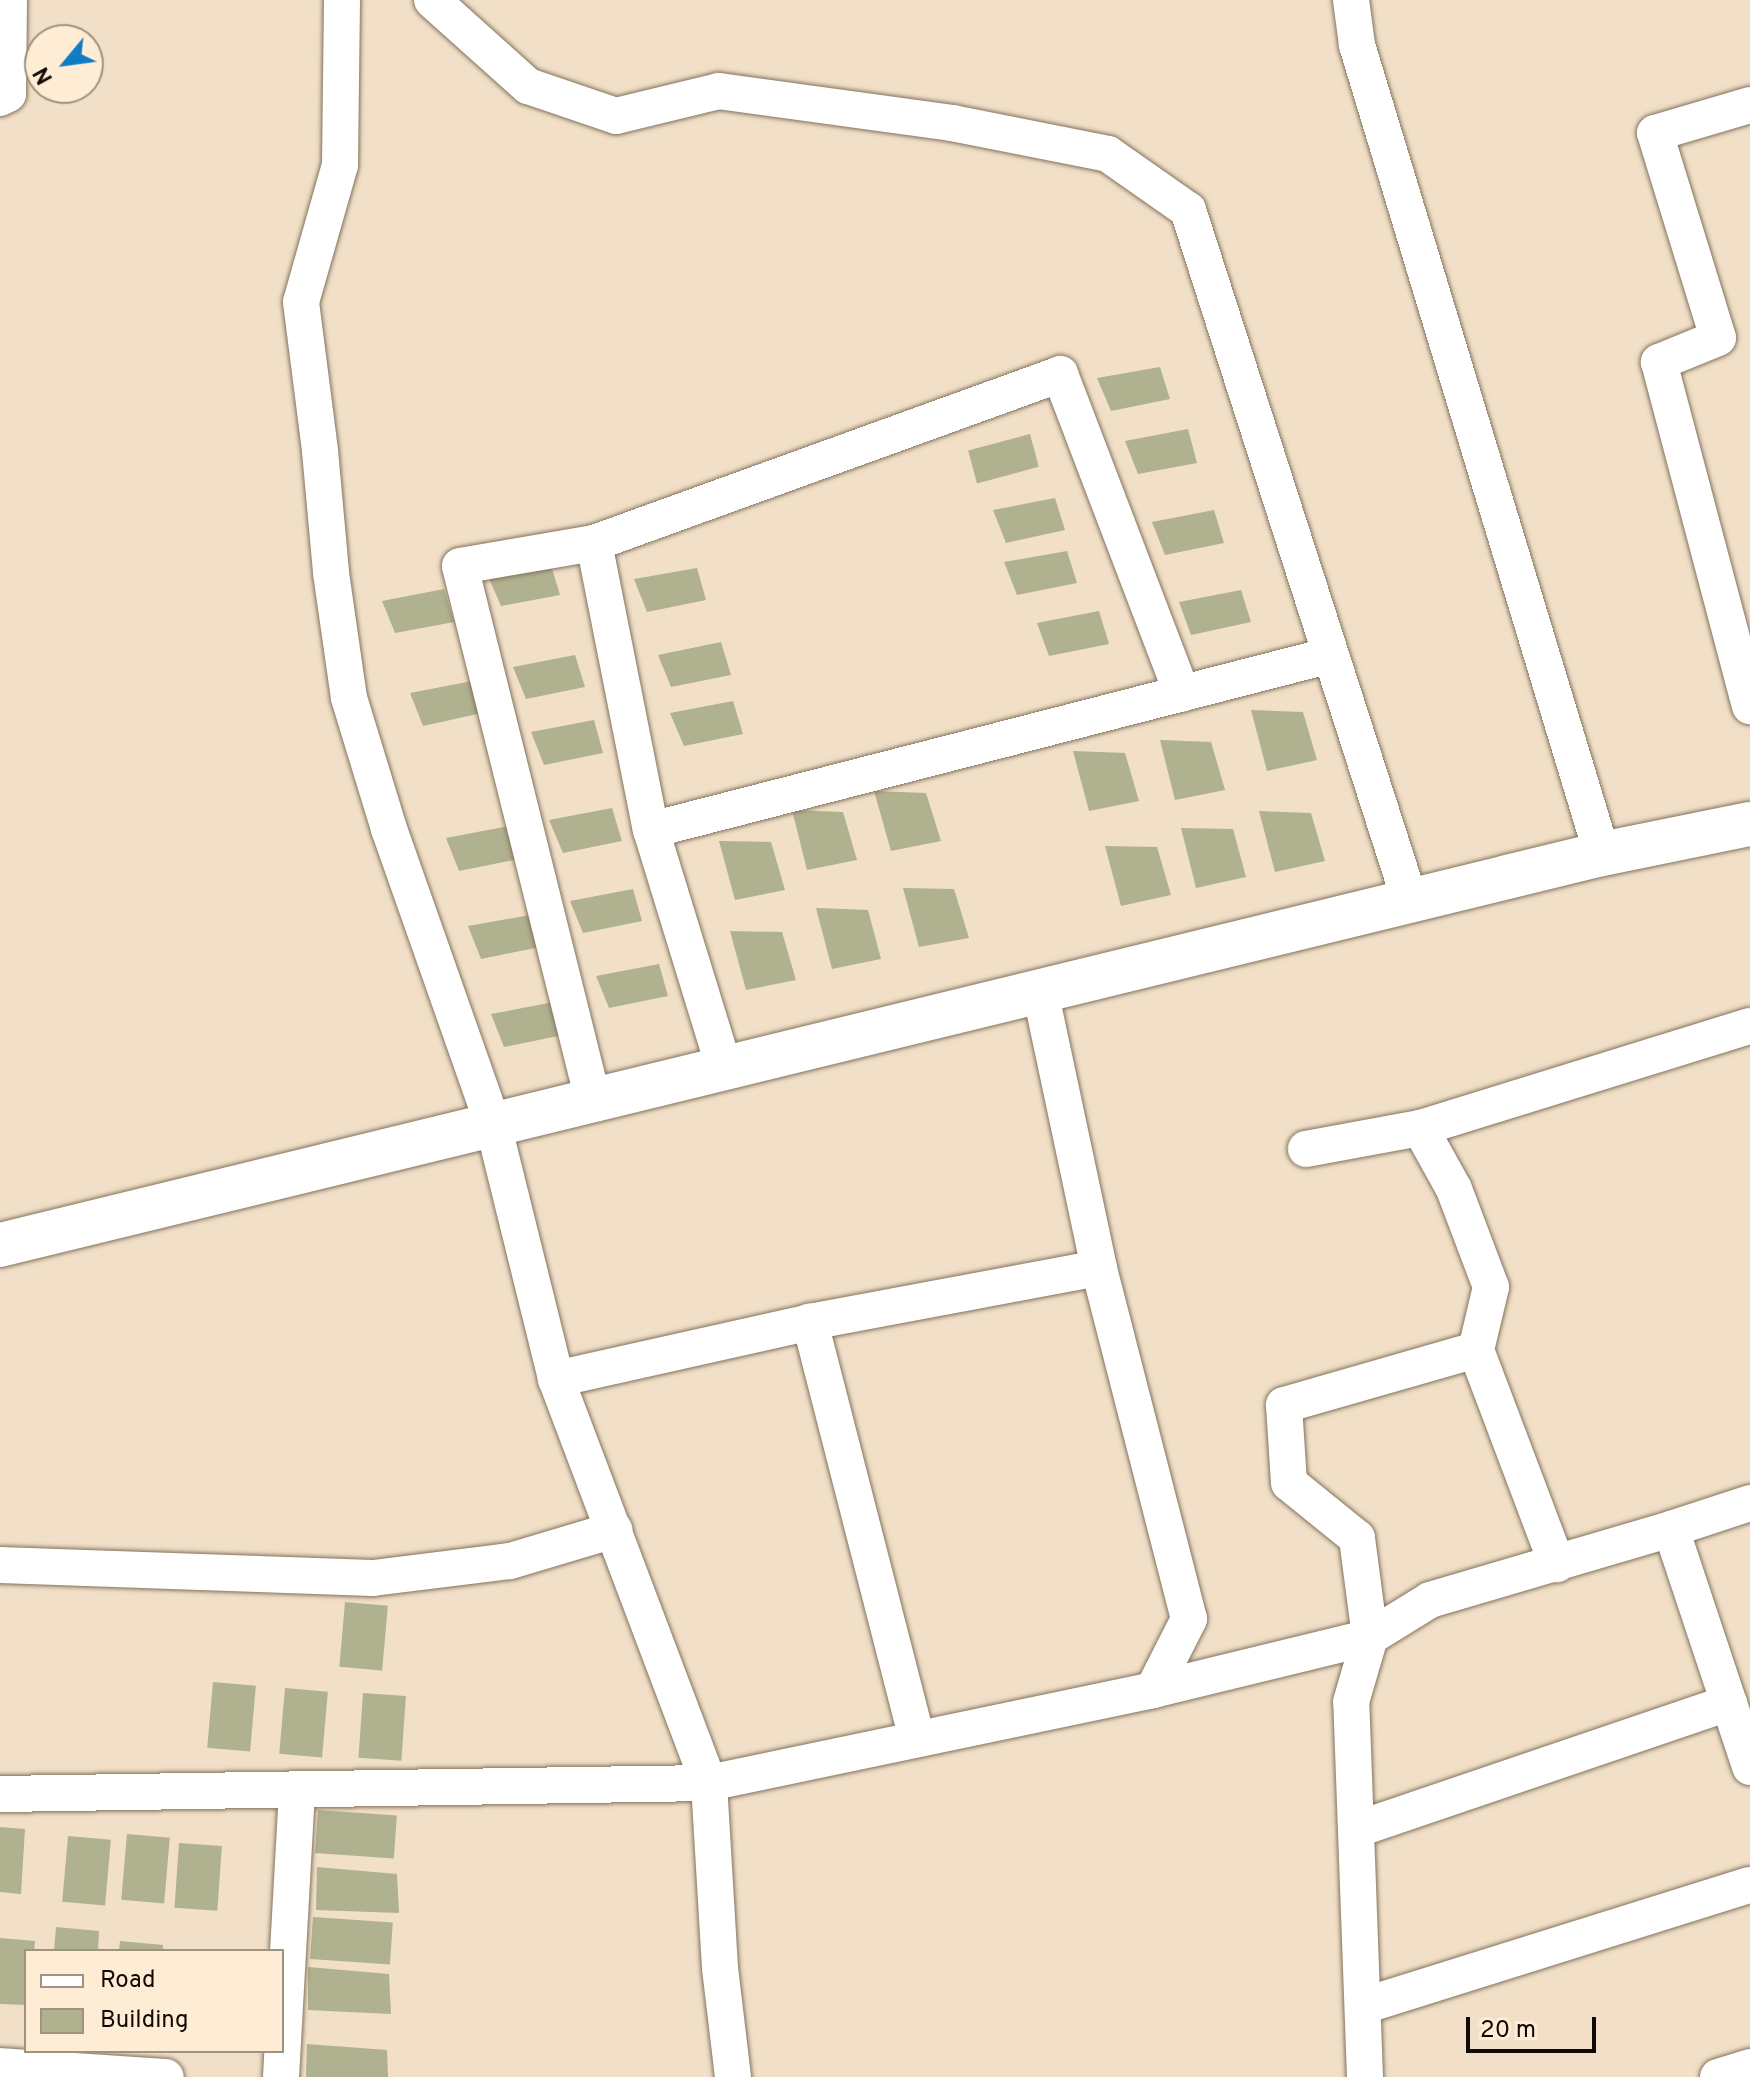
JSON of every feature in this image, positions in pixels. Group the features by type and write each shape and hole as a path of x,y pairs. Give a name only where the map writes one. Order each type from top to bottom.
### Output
{"street":[{"path":"0,98 8,94 9,0"},
{"path":"342,0 340,165 301,302 320,451 331,573 349,698 389,829 493,1124 556,1379 709,1783 720,1968 733,2077"},
{"path":"432,0 528,86 616,116 719,91 952,123 1108,154 1188,210 1410,901"},
{"path":"1351,0 1357,45 1602,854"},
{"path":"1750,105 1655,133 1718,338 1659,362 1734,581 1750,706"},
{"path":"593,1100 460,566 594,543 1060,374 1182,694"},
{"path":"594,543 651,830 724,1068"},
{"path":"651,830 1331,655"},
{"path":"0,1245 1602,854 1750,824"},
{"path":"1040,991 1099,1268 1189,1619 1153,1690"},
{"path":"1306,1149 1420,1128 1750,1026"},
{"path":"1420,1128 1454,1189 1491,1287 1476,1350 1557,1564"},
{"path":"556,1379 810,1322 1099,1268"},
{"path":"810,1322 917,1739"},
{"path":"1365,2077 1351,1702 1370,1637 1357,1538 1289,1483 1284,1405 1476,1350"},
{"path":"0,1794 297,1792 709,1783 1153,1690 1370,1637 1430,1600 1750,1503"},
{"path":"1671,1529 1750,1767"},
{"path":"0,1565 373,1578 510,1561 614,1530"},
{"path":"1358,1829 1729,1703"},
{"path":"284,2024 297,1792"},
{"path":"1363,2006 1750,1885"},
{"path":"281,2077 282,2053"},
{"path":"0,2066 166,2077"},
{"path":"1718,2077 1750,2067"}],"building":[{"path":"1160,367 1170,399 1111,411 1097,378"},
{"path":"1188,429 1197,463 1138,474 1125,441"},
{"path":"1030,434 1039,467 977,483 968,451"},
{"path":"1055,498 1065,530 1006,543 993,510"},
{"path":"1214,510 1224,543 1165,555 1152,522"},
{"path":"1067,551 1077,583 1017,595 1004,562"},
{"path":"550,562 560,595 501,606 487,574"},
{"path":"697,568 706,600 647,612 634,579"},
{"path":"444,589 454,622 395,633 382,601"},
{"path":"1241,590 1251,622 1191,635 1179,602"},
{"path":"1099,611 1109,644 1049,656 1037,623"},
{"path":"721,642 731,675 671,687 658,655"},
{"path":"575,655 585,687 526,699 513,667"},
{"path":"472,681 482,713 423,726 410,693"},
{"path":"733,701 743,734 684,746 670,713"},
{"path":"1251,710 1303,712 1317,760 1267,771"},
{"path":"594,720 603,753 544,765 531,732"},
{"path":"1160,740 1211,742 1225,790 1175,800"},
{"path":"1073,751 1125,753 1139,801 1089,811"},
{"path":"874,791 926,793 941,841 891,851"},
{"path":"612,808 622,841 563,853 549,820"},
{"path":"792,810 843,812 857,860 807,870"},
{"path":"1259,811 1311,813 1325,861 1275,872"},
{"path":"509,826 519,859 459,871 446,838"},
{"path":"1181,828 1233,829 1246,877 1196,888"},
{"path":"719,841 771,842 785,890 735,900"},
{"path":"1105,846 1157,847 1171,895 1121,906"},
{"path":"903,888 954,889 969,938 919,947"},
{"path":"633,889 642,921 583,933 570,901"},
{"path":"816,908 868,910 881,959 832,969"},
{"path":"530,915 540,947 481,959 468,926"},
{"path":"730,931 782,932 796,980 746,990"},
{"path":"659,964 668,996 609,1008 596,976"},
{"path":"554,1002 563,1035 504,1047 491,1014"},
{"path":"345,1602 388,1606 382,1671 339,1667"},
{"path":"213,1682 256,1686 250,1751 207,1748"},
{"path":"285,1688 328,1692 322,1757 279,1754"},
{"path":"363,1693 406,1696 401,1761 358,1758"},
{"path":"318,1810 397,1816 394,1858 315,1853"},
{"path":"0,1827 25,1829 21,1894 0,1892"},
{"path":"127,1834 170,1838 164,1903 121,1900"},
{"path":"68,1836 111,1840 105,1905 62,1902"},
{"path":"179,1843 222,1846 217,1911 174,1908"},
{"path":"317,1867 397,1874 399,1913 316,1910"},
{"path":"313,1917 393,1923 390,1964 310,1959"},
{"path":"56,1927 99,1931 98,1949 54,1949"},
{"path":"0,1938 35,1941 34,1949 24,1949 24,2005 0,2004"},
{"path":"120,1941 163,1945 163,1949 119,1949"},
{"path":"308,1967 389,1974 391,2014 308,2010"},
{"path":"307,2044 387,2050 388,2077 306,2077"}]}
